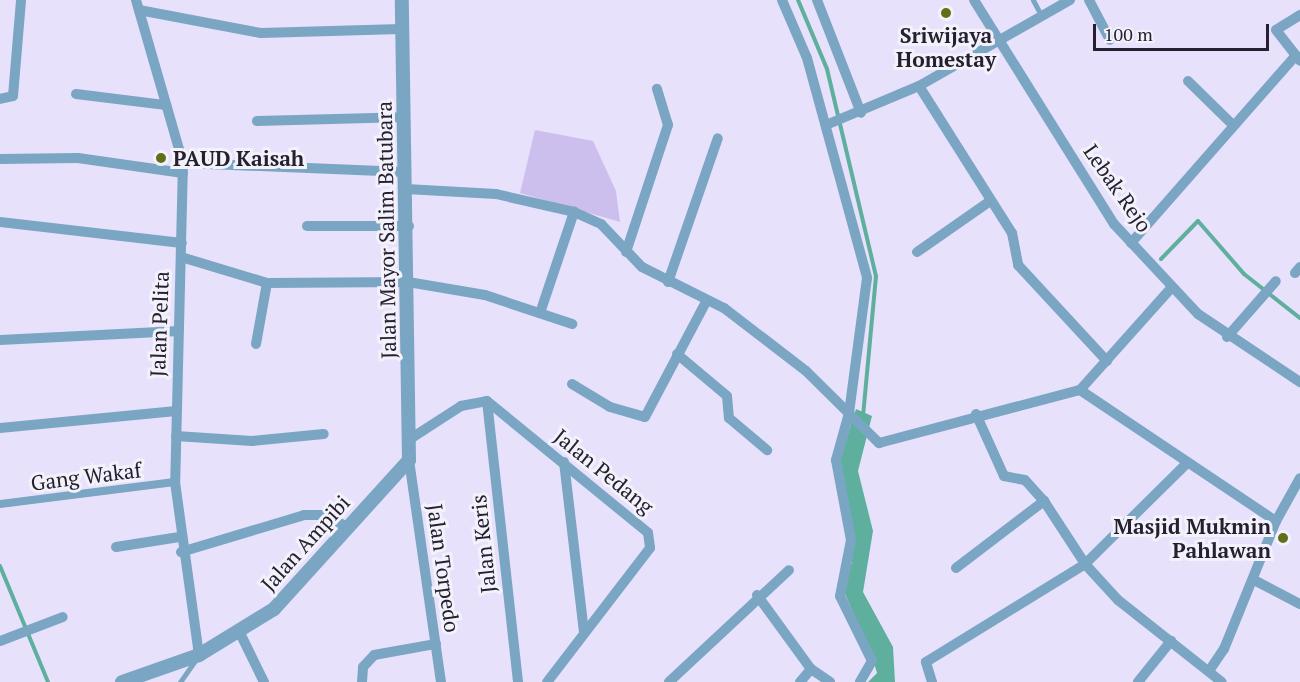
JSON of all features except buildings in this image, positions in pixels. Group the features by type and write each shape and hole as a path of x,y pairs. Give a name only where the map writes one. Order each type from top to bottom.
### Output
{"street":[{"path":"0,99 13,96 21,0"},
{"name":"Jalan Mayor Salim Batubara","path":"402,0 405,172 409,226 409,460"},
{"path":"782,0 807,58 828,124 867,278 850,416 837,460 851,540 840,596 872,661 860,682"},
{"path":"817,0 857,115"},
{"name":"Lebak Rejo","path":"974,0 998,42 1131,243 1172,287 1227,337 1300,382"},
{"path":"828,124 857,115 919,86 1070,0"},
{"path":"1089,0 1110,40"},
{"path":"137,5 261,33 401,28"},
{"name":"Jalan Pelita","path":"137,5 183,168 175,482 181,552 199,655"},
{"path":"1131,243 1234,126 1298,58 1276,30 1300,15"},
{"path":"1188,81 1234,126"},
{"path":"919,86 1014,236 1018,265 1107,361"},
{"path":"626,252 668,125 657,89"},
{"path":"76,94 166,105"},
{"path":"257,121 405,117"},
{"path":"668,282 718,138"},
{"path":"0,159 78,158 183,168 405,172"},
{"path":"406,189 496,194 574,212 601,224 626,252 668,282 706,300 806,371 874,442 976,414 1080,390 1172,287"},
{"path":"917,252 990,201"},
{"path":"540,313 574,212"},
{"path":"0,222 182,243"},
{"path":"307,226 409,226"},
{"path":"181,257 267,283 408,282 485,295 572,324"},
{"path":"256,344 267,283"},
{"path":"1227,337 1269,289"},
{"path":"572,384 610,407 645,417 706,300"},
{"path":"0,340 179,331"},
{"path":"677,354 727,396 729,418 767,450"},
{"path":"1080,390 1185,465 1276,521"},
{"path":"410,439 461,406 487,401"},
{"name":"Jalan Pedang","path":"487,401 641,523 652,544 547,682"},
{"name":"Jalan Keris","path":"487,401 518,682"},
{"path":"0,428 176,411"},
{"path":"976,414 1004,476 1025,480 1044,501 1085,564 1118,600 1222,682"},
{"path":"176,436 252,441 324,434"},
{"name":"Jalan Ampibi","path":"122,682 199,655 239,631 292,593 345,526 409,460"},
{"name":"Jalan Torpedo","path":"409,460 441,682"},
{"path":"564,462 584,633"},
{"path":"933,682 926,662 1085,564 1185,465"},
{"path":"1209,671 1254,580 1276,521 1300,478"},
{"name":"Gang Wakaf","path":"0,504 175,482"},
{"path":"956,568 1044,501"},
{"path":"181,552 304,515 324,515 345,526"},
{"path":"116,547 179,537"},
{"path":"669,682 757,595 789,570"},
{"path":"1254,580 1300,604"},
{"path":"757,595 811,669 830,682"},
{"path":"0,641 63,617"},
{"path":"239,631 264,682"},
{"path":"1138,682 1171,641"},
{"path":"362,682 363,667 374,655 436,644"},
{"path":"800,682 811,669"}],"lane":[{"path":"1033,0 1041,15"},
{"path":"180,682 199,655"}],"shaded area":[{"path":"535,130 593,141 616,191 620,222 520,193"},
{"path":"856,409 872,416 858,471 873,531 863,592 893,647 895,682 868,682 877,673 842,587 852,562 839,462"}],"waterway":[{"path":"798,0 827,69 876,276 863,415"},
{"path":"1161,259 1198,221 1244,274 1300,318"},
{"path":"0,566 48,682"}],"place":[{"name":"Sriwijaya Homestay","path":"946,13"},
{"name":"PAUD Kaisah","path":"161,158"},
{"name":"Masjid Mukmin Pahlawan","path":"1283,538"}]}
